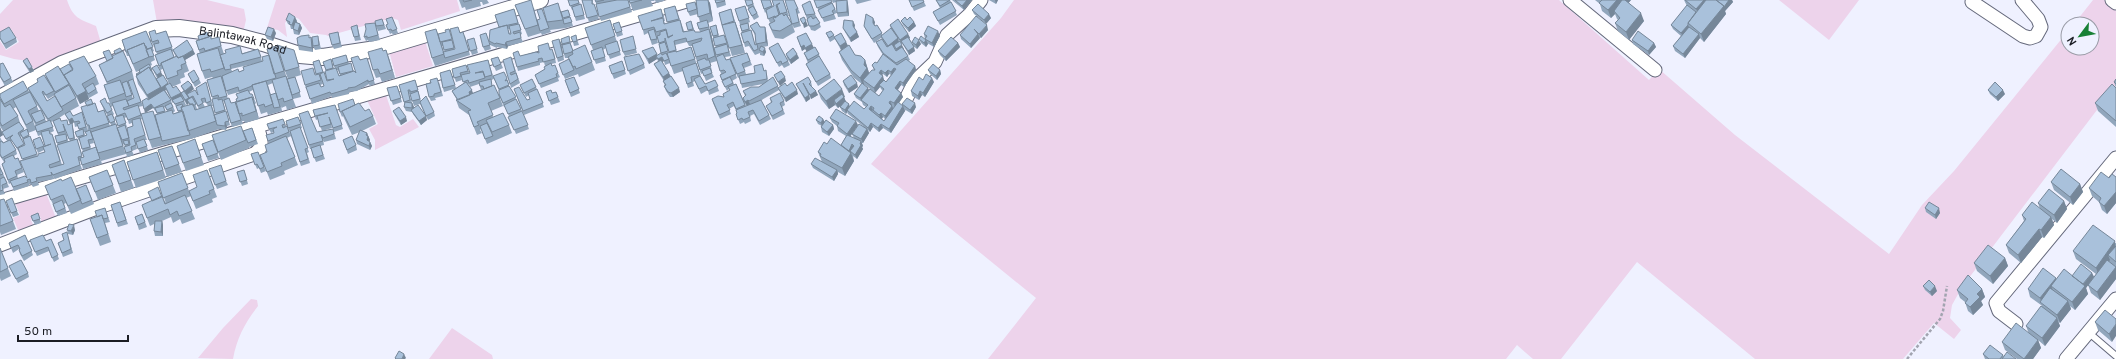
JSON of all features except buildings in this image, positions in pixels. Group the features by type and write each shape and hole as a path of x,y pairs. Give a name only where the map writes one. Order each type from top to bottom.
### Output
{"street":[{"name":"Balintawak Road","path":"0,98 62,64 156,29 179,28 232,35 300,55 323,57 376,49 540,0"},
{"path":"0,201 690,0"},
{"path":"904,103 915,81 935,62 947,35 970,14 981,0"},
{"path":"1570,0 1655,70"},
{"path":"1972,2 2023,36 2030,38 2036,36 2041,27 2038,19 2022,0"},
{"path":"2112,0 2116,3"},
{"path":"0,245 107,204 254,154 261,149 262,146 257,126"},
{"path":"2016,324 1999,311 1996,303 2116,158"},
{"path":"2066,359 2116,299"}],"lane":[{"path":"2088,332 2116,356"}],"path":[{"path":"1907,359 1940,319 1947,286"}],"shaded area":[{"path":"13,0 67,0 69,6 77,17 96,26 101,43 35,71 28,61 0,55 0,41 6,50 19,42 11,29 0,36 0,14"},
{"path":"153,0 207,0 244,9 246,20 243,33 157,23"},
{"path":"276,0 457,0 460,11 401,30 398,20 392,18 328,36 310,33 299,19 291,15 285,23 287,37 278,30 267,28"},
{"path":"1014,0 1559,0 1649,80 1659,69 1735,135 1889,254 1922,205 1954,171 2060,41 2060,56 2100,56 2100,16 2080,16 2093,0 2104,0 2116,11 2116,85 1962,287 1952,305 1950,318 1961,330 1954,339 1934,323 1903,359 1755,359 1637,262 1561,359 1533,359 1517,345 1506,359 988,359 1036,298 871,164 1001,18"},
{"path":"1779,0 1859,0 1829,40"},
{"path":"425,41 433,66 396,77 389,51"},
{"path":"385,92 396,125 400,127 413,119 419,127 375,150 375,140 369,129 378,124 366,98"},
{"path":"46,193 56,218 42,224 40,216 31,220 34,227 19,232 13,218 20,215 15,202"},
{"path":"251,299 257,300 258,306 242,331 233,359 198,358 223,328"},
{"path":"452,328 492,355 493,359 429,359"}]}
